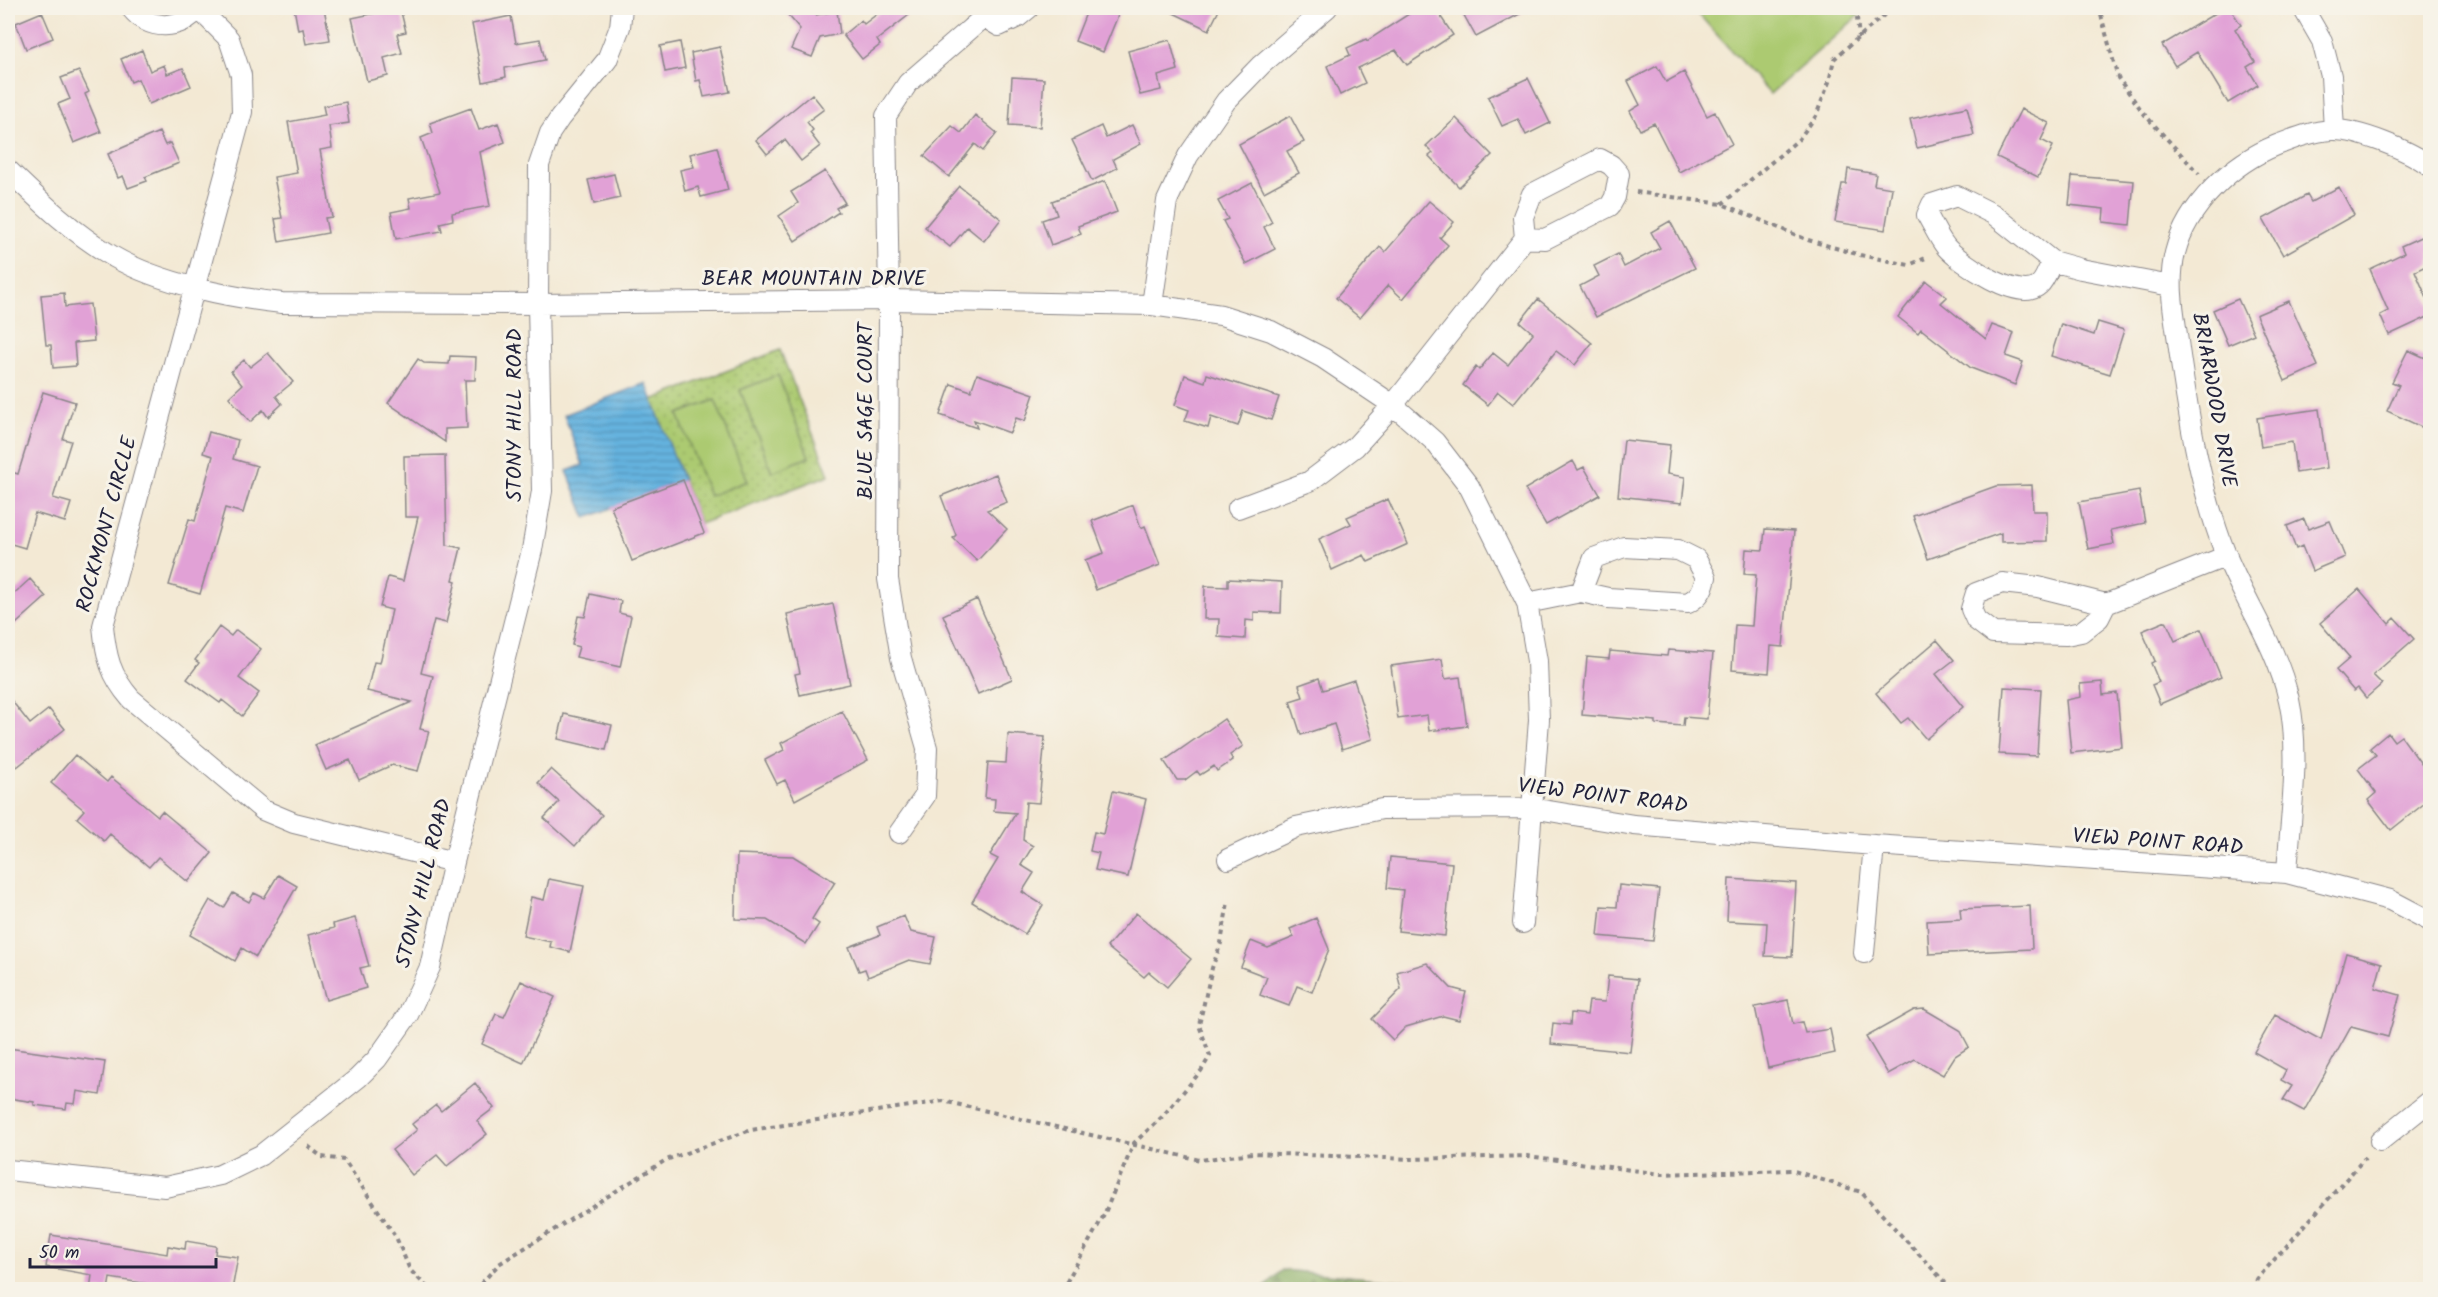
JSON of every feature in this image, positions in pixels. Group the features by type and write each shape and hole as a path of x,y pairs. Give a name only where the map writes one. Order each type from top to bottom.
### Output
{"street":[{"name":"ROCKMONT CIRCLE","path":"131,8 149,23 162,26 182,22 199,8 229,39 241,75 242,112 103,626 106,658 120,686 131,699 264,810 294,823 454,862"},
{"name":"STONY HILL ROAD","path":"8,1170 165,1187 220,1175 261,1155 358,1078 377,1059 408,1016 430,967 532,550 542,491 538,304 539,165 550,133 607,60 620,27 622,8"},
{"name":"BLUE SAGE COURT","path":"899,833 925,796 927,748 901,658 888,579 889,300 886,116 908,83 982,13 999,26 1018,17 1029,8"},
{"path":"1152,305 1167,201 1188,156 1226,101 1261,65 1327,8"},
{"path":"2303,8 2322,41 2329,68 2334,130"},
{"name":"BRIARWOOD DRIVE","path":"2287,873 2294,745 2289,701 2271,644 2227,556 2200,476 2185,392 2171,286 2175,253 2187,222 2214,186 2259,152 2301,135 2334,130 2385,142 2421,159 2430,166"},
{"path":"1238,508 1310,481 1355,447 1393,405 1525,238 1523,216 1532,194 1600,159 1611,165 1619,174 1618,189 1610,206 1545,239 1525,238"},
{"name":"BEAR MOUNTAIN DRIVE","path":"8,170 54,216 115,258 168,280 252,300 282,303 538,304 889,300 1152,305 1221,315 1270,331 1323,358 1393,405 1435,442 1469,486 1527,603 1537,661 1539,720 1523,922"},
{"path":"2052,261 2039,286 2027,291 2013,289 1988,278 1948,249 1927,214 1932,204 1957,196 1993,214 2052,261 2081,269 2171,286"},
{"path":"1527,603 1581,592 1608,598 1688,603 1697,598 1703,589 1706,577 1696,559 1678,550 1624,547 1594,558 1581,592"},
{"path":"2106,604 2099,618 2081,632 2066,635 1993,633 1976,620 1971,609 1976,592 2002,583 2038,587 2106,604 2227,556"},
{"name":"VIEW POINT ROAD","path":"1228,859 1296,827 1382,809 1532,808 1634,825 1874,845 2287,873 2390,900 2430,921"},
{"path":"1864,953 1874,845"},
{"path":"2380,1141 2430,1101"}],"path":[{"path":"1856,8 1859,38"},
{"path":"1722,204 1799,139 1816,116 1829,82 1834,59 1892,8"},
{"path":"2095,8 2102,15 2118,78 2145,115 2198,173 2214,186"},
{"path":"1618,189 1722,204 1808,240 1860,255 1909,265 1948,249"},
{"path":"1062,1290 1104,1215 1134,1143 1162,1117 1201,1071 1210,1056 1199,1025 1212,968 1221,943 1228,902"},
{"path":"475,1290 499,1264 666,1160 751,1130 943,1101 1134,1143 1152,1150 1200,1160 1252,1153 1412,1159 1527,1156 1660,1174 1791,1170 1861,1192 1952,1290"},
{"path":"2254,1290 2257,1279 2380,1141"},
{"path":"307,1145 322,1157 344,1160 396,1237 410,1270 430,1290"}],"green space":[{"path":"1693,8 1867,8 1770,94"},
{"path":"780,350 829,475 700,524 652,400"},
{"path":"778,375 809,457 772,472 740,390"},
{"path":"715,400 747,481 709,496 678,414"},
{"path":"1282,1270 1487,1289 1263,1289"}],"water":[{"path":"646,383 683,480 586,518 567,471 583,465 564,415"}],"building":[{"path":"294,8 324,8 330,40 306,44 303,29 298,30"},
{"path":"400,8 406,32 397,34 402,53 384,58 388,76 367,81 352,18"},
{"path":"782,8 810,8 816,15 837,11 840,34 820,38 812,57 791,49 800,29"},
{"path":"885,8 918,8 877,40 880,45 862,59 843,35 861,20 864,24"},
{"path":"1088,8 1121,8 1103,52 1075,41"},
{"path":"1163,8 1220,8 1209,30"},
{"path":"1418,8 1435,8 1453,35 1407,65 1396,50 1358,68 1365,83 1340,95 1327,66 1350,55 1347,48 1366,39 1367,41"},
{"path":"1460,8 1531,8 1476,37"},
{"path":"2224,8 2230,8 2241,25 2235,29 2255,62 2247,67 2258,85 2228,103 2197,52 2175,66 2162,45"},
{"path":"42,12 53,38 26,49 16,23"},
{"path":"511,16 516,43 540,39 545,60 505,68 506,77 483,82 472,24"},
{"path":"1170,40 1178,70 1158,76 1161,90 1140,95 1128,51"},
{"path":"680,42 685,68 665,72 660,46"},
{"path":"720,47 730,92 704,97 700,80 696,81 691,53"},
{"path":"142,50 150,71 164,65 167,74 183,68 191,86 149,104 138,79 131,82 121,59"},
{"path":"1657,66 1666,82 1684,72 1707,116 1715,112 1732,144 1679,172 1654,123 1640,130 1630,111 1640,105 1628,81"},
{"path":"79,71 89,92 85,94 101,132 74,143 58,104 70,99 61,78"},
{"path":"1012,77 1044,79 1040,127 1009,125"},
{"path":"1528,78 1550,123 1526,135 1518,119 1502,126 1488,97"},
{"path":"812,94 824,109 807,122 813,130 810,133 820,146 801,161 785,140 767,154 756,140"},
{"path":"346,102 349,123 329,126 332,148 320,150 332,217 325,218 328,233 279,242 275,219 282,218 274,177 297,173 288,122 325,115 323,106"},
{"path":"1967,107 1974,135 1917,148 1910,119"},
{"path":"471,108 479,130 498,123 505,142 480,152 490,206 452,213 453,220 440,223 442,231 396,239 391,212 411,208 409,198 440,192 421,138 433,133 430,123"},
{"path":"2021,109 2049,123 2041,140 2053,146 2038,177 1997,157"},
{"path":"975,115 997,133 983,151 975,144 949,177 924,156 952,126 961,133"},
{"path":"1290,116 1304,142 1287,151 1299,173 1264,192 1239,144"},
{"path":"1456,118 1492,155 1459,187 1429,156 1433,153 1426,146"},
{"path":"1132,125 1141,144 1113,159 1117,168 1092,181 1072,140 1101,126 1106,138"},
{"path":"159,132 165,145 170,143 179,163 145,177 147,181 128,188 123,176 118,178 108,154"},
{"path":"717,147 728,190 701,197 698,187 685,191 680,170 694,167 690,154"},
{"path":"1848,169 1876,174 1874,185 1892,188 1885,230 1835,222 1842,184 1846,184"},
{"path":"825,171 845,203 836,208 839,212 795,241 779,216 798,203 791,192"},
{"path":"614,174 620,198 594,204 588,180"},
{"path":"2072,176 2134,181 2130,225 2103,222 2104,209 2069,205"},
{"path":"1105,181 1117,212 1078,226 1081,234 1051,245 1042,220 1057,215 1052,201"},
{"path":"1252,183 1272,222 1264,227 1275,249 1246,264 1223,221 1228,219 1218,201"},
{"path":"959,186 1001,219 984,241 967,227 950,247 925,227"},
{"path":"2339,187 2354,215 2283,255 2263,219 2307,195 2311,202"},
{"path":"1429,201 1454,222 1440,238 1448,245 1403,299 1388,285 1360,318 1336,298 1380,247 1385,252"},
{"path":"1670,221 1695,268 1596,317 1580,286 1599,276 1594,266 1618,254 1624,267 1660,248 1651,232"},
{"path":"2425,235 2430,246 2430,264 2415,271 2430,305 2430,316 2389,335 2380,315 2388,311 2370,269 2404,253 2401,246"},
{"path":"1926,281 1947,297 1941,303 1986,339 1992,325 2014,333 2006,356 2023,362 2015,385 1971,368 1921,329 1918,333 1898,317"},
{"path":"64,293 65,307 90,304 94,341 74,343 76,366 53,368 51,345 46,345 41,295"},
{"path":"1538,299 1592,343 1575,365 1556,351 1513,404 1498,392 1488,405 1463,385 1476,367 1479,370 1493,353 1508,365 1533,333 1520,322"},
{"path":"2238,299 2254,334 2228,345 2213,310"},
{"path":"2289,301 2318,366 2285,381 2256,315"},
{"path":"2098,322 2124,330 2110,374 2051,356 2061,324 2094,335"},
{"path":"2408,350 2430,360 2430,431 2387,411 2399,385 2392,382"},
{"path":"268,353 293,382 276,396 282,404 268,417 263,410 250,422 229,397 242,385 231,371 244,360 250,367"},
{"path":"450,356 476,357 475,380 465,380 467,428 445,429 445,442 388,403 418,359 424,363 449,364"},
{"path":"977,374 1034,394 1025,421 1016,418 1010,433 974,420 977,428 940,415 951,384 971,391"},
{"path":"1207,374 1279,397 1271,420 1243,411 1238,426 1211,417 1208,428 1185,421 1189,410 1175,405 1185,375 1205,382"},
{"path":"43,392 75,402 63,439 71,441 53,498 71,503 65,522 35,513 25,548 8,543 8,471 18,474"},
{"path":"2319,409 2327,468 2296,473 2292,442 2261,447 2257,418"},
{"path":"209,432 238,440 233,459 257,466 243,513 225,508 200,594 169,585 189,519 195,521 213,456 203,453"},
{"path":"1624,440 1670,445 1667,474 1685,477 1682,503 1618,496"},
{"path":"445,455 447,545 461,548 446,623 434,620 421,673 433,676 420,729 429,731 418,771 392,765 359,780 350,760 326,770 315,745 412,702 367,691 374,662 380,663 392,610 380,607 388,577 403,581 418,517 405,517 404,456"},
{"path":"1573,461 1578,470 1584,467 1600,495 1546,525 1525,489"},
{"path":"996,474 1007,502 987,510 1007,529 977,561 953,538 956,535 941,496"},
{"path":"683,480 704,533 632,561 611,507"},
{"path":"2032,485 2033,511 2047,511 2047,541 2001,542 2001,533 1928,559 1913,516 1996,486"},
{"path":"2139,491 2145,523 2111,530 2114,544 2088,549 2079,502"},
{"path":"1388,499 1408,544 1368,562 1364,555 1332,570 1319,539 1351,524 1347,517"},
{"path":"1133,505 1141,528 1145,526 1160,565 1096,590 1085,560 1104,553 1092,521"},
{"path":"2304,519 2308,529 2330,521 2345,557 2312,571 2302,546 2296,549 2287,526"},
{"path":"1765,529 1794,531 1783,647 1771,646 1769,673 1732,670 1735,625 1752,626 1756,575 1744,574 1746,549 1763,550"},
{"path":"30,579 46,597 8,631 8,599"},
{"path":"1228,579 1282,582 1281,613 1254,612 1254,621 1246,620 1245,639 1218,637 1219,619 1204,619 1205,586 1228,587"},
{"path":"2359,589 2389,624 2395,618 2414,639 2373,675 2382,684 2366,698 2358,688 2354,691 2336,670 2350,658 2320,623"},
{"path":"590,594 621,601 619,613 631,616 620,667 576,657 579,647 572,645 578,616 585,617"},
{"path":"977,599 1012,679 978,694 943,615"},
{"path":"833,604 850,684 800,695 795,674 800,673 787,614"},
{"path":"2166,621 2175,641 2201,629 2221,677 2160,704 2152,685 2159,682 2151,663 2155,661 2142,631"},
{"path":"219,627 231,636 236,630 261,649 239,678 259,693 242,716 222,700 220,703 187,679 199,663 195,660"},
{"path":"1937,640 1954,660 1936,674 1963,707 1926,739 1908,718 1901,723 1876,693"},
{"path":"1668,650 1713,653 1707,719 1684,717 1683,726 1656,724 1656,721 1582,715 1587,657 1609,659 1610,651 1667,656"},
{"path":"1442,659 1445,679 1460,677 1467,726 1429,731 1427,715 1398,719 1391,666"},
{"path":"1319,678 1323,690 1354,680 1373,739 1342,749 1334,724 1301,735 1290,701 1303,697 1299,685"},
{"path":"2102,682 2103,695 2117,693 2122,747 2071,753 2066,700 2081,697 2080,684"},
{"path":"2004,687 2041,689 2037,756 1999,754"},
{"path":"8,696 30,724 49,709 65,729 17,767 8,755"},
{"path":"842,711 868,760 795,800 785,780 777,784 765,760 784,750 781,743"},
{"path":"564,714 612,725 606,750 558,739"},
{"path":"1224,719 1243,746 1230,755 1233,760 1217,771 1214,766 1200,775 1197,771 1185,780 1177,780 1164,761"},
{"path":"2388,733 2394,741 2401,736 2430,776 2430,799 2391,830 2368,800 2376,793 2358,769 2376,755 2370,748"},
{"path":"1008,734 1045,737 1039,803 1026,802 1023,840 1033,846 1021,865 1034,873 1022,892 1043,905 1025,934 972,902 998,859 990,855 1016,813 994,811 995,799 985,798 988,762 1006,763"},
{"path":"75,755 107,782 111,777 158,816 162,811 212,853 188,882 158,857 149,867 110,834 104,841 77,818 84,810 51,783"},
{"path":"551,769 602,815 575,846 544,818 559,802 538,783"},
{"path":"1113,791 1146,799 1128,877 1095,870 1099,853 1090,851 1094,832 1103,834"},
{"path":"737,854 793,856 835,882 812,919 819,924 806,944 767,920 735,919"},
{"path":"1390,857 1452,863 1445,936 1398,931 1403,890 1387,888"},
{"path":"278,875 297,886 256,957 242,948 235,961 190,935 210,900 224,908 233,893 249,902 254,893 264,898"},
{"path":"549,879 584,886 570,952 550,947 551,942 523,936 531,897 544,900"},
{"path":"1729,879 1796,883 1792,957 1765,956 1767,923 1727,921"},
{"path":"1619,885 1659,889 1653,941 1598,936 1601,906 1617,907"},
{"path":"2030,906 2032,949 1929,954 1927,921 1961,919 1960,909"},
{"path":"1136,913 1191,959 1167,987 1149,972 1144,977 1107,947"},
{"path":"904,916 911,932 936,937 930,964 909,960 868,977 865,969 859,971 849,947 880,935 877,927"},
{"path":"355,918 369,966 360,968 366,988 326,1000 308,935 334,928 333,924"},
{"path":"1316,918 1329,949 1312,992 1297,986 1289,1006 1260,995 1267,977 1241,967 1251,941 1268,948 1294,937 1290,929"},
{"path":"2346,953 2382,963 2375,988 2400,995 2388,1037 2351,1027 2304,1111 2283,1100 2292,1086 2281,1080 2286,1070 2254,1052 2275,1015 2321,1040"},
{"path":"1427,963 1451,988 1466,992 1459,1020 1443,1016 1406,1027 1393,1040 1372,1019 1401,989 1397,972"},
{"path":"1608,976 1638,979 1630,1052 1551,1044 1553,1023 1570,1025 1571,1013 1587,1015 1589,1001 1605,1002"},
{"path":"521,981 555,997 523,1063 482,1044 496,1014 504,1017"},
{"path":"1788,1000 1793,1024 1802,1022 1805,1033 1830,1029 1835,1053 1768,1068 1755,1007"},
{"path":"1924,1009 1960,1030 1969,1047 1955,1056 1943,1075 1915,1059 1888,1074 1866,1037 1914,1010"},
{"path":"8,1048 105,1062 100,1095 77,1091 75,1104 67,1103 66,1109 34,1105 34,1102 8,1098"},
{"path":"475,1083 494,1108 477,1121 487,1134 447,1166 437,1155 412,1175 392,1150 417,1130 412,1124 436,1105 441,1111"},
{"path":"51,1235 167,1254 168,1246 185,1249 186,1241 216,1246 215,1254 238,1257 232,1290 161,1290 161,1286 110,1278 108,1290 90,1290 92,1275 46,1267"}]}
